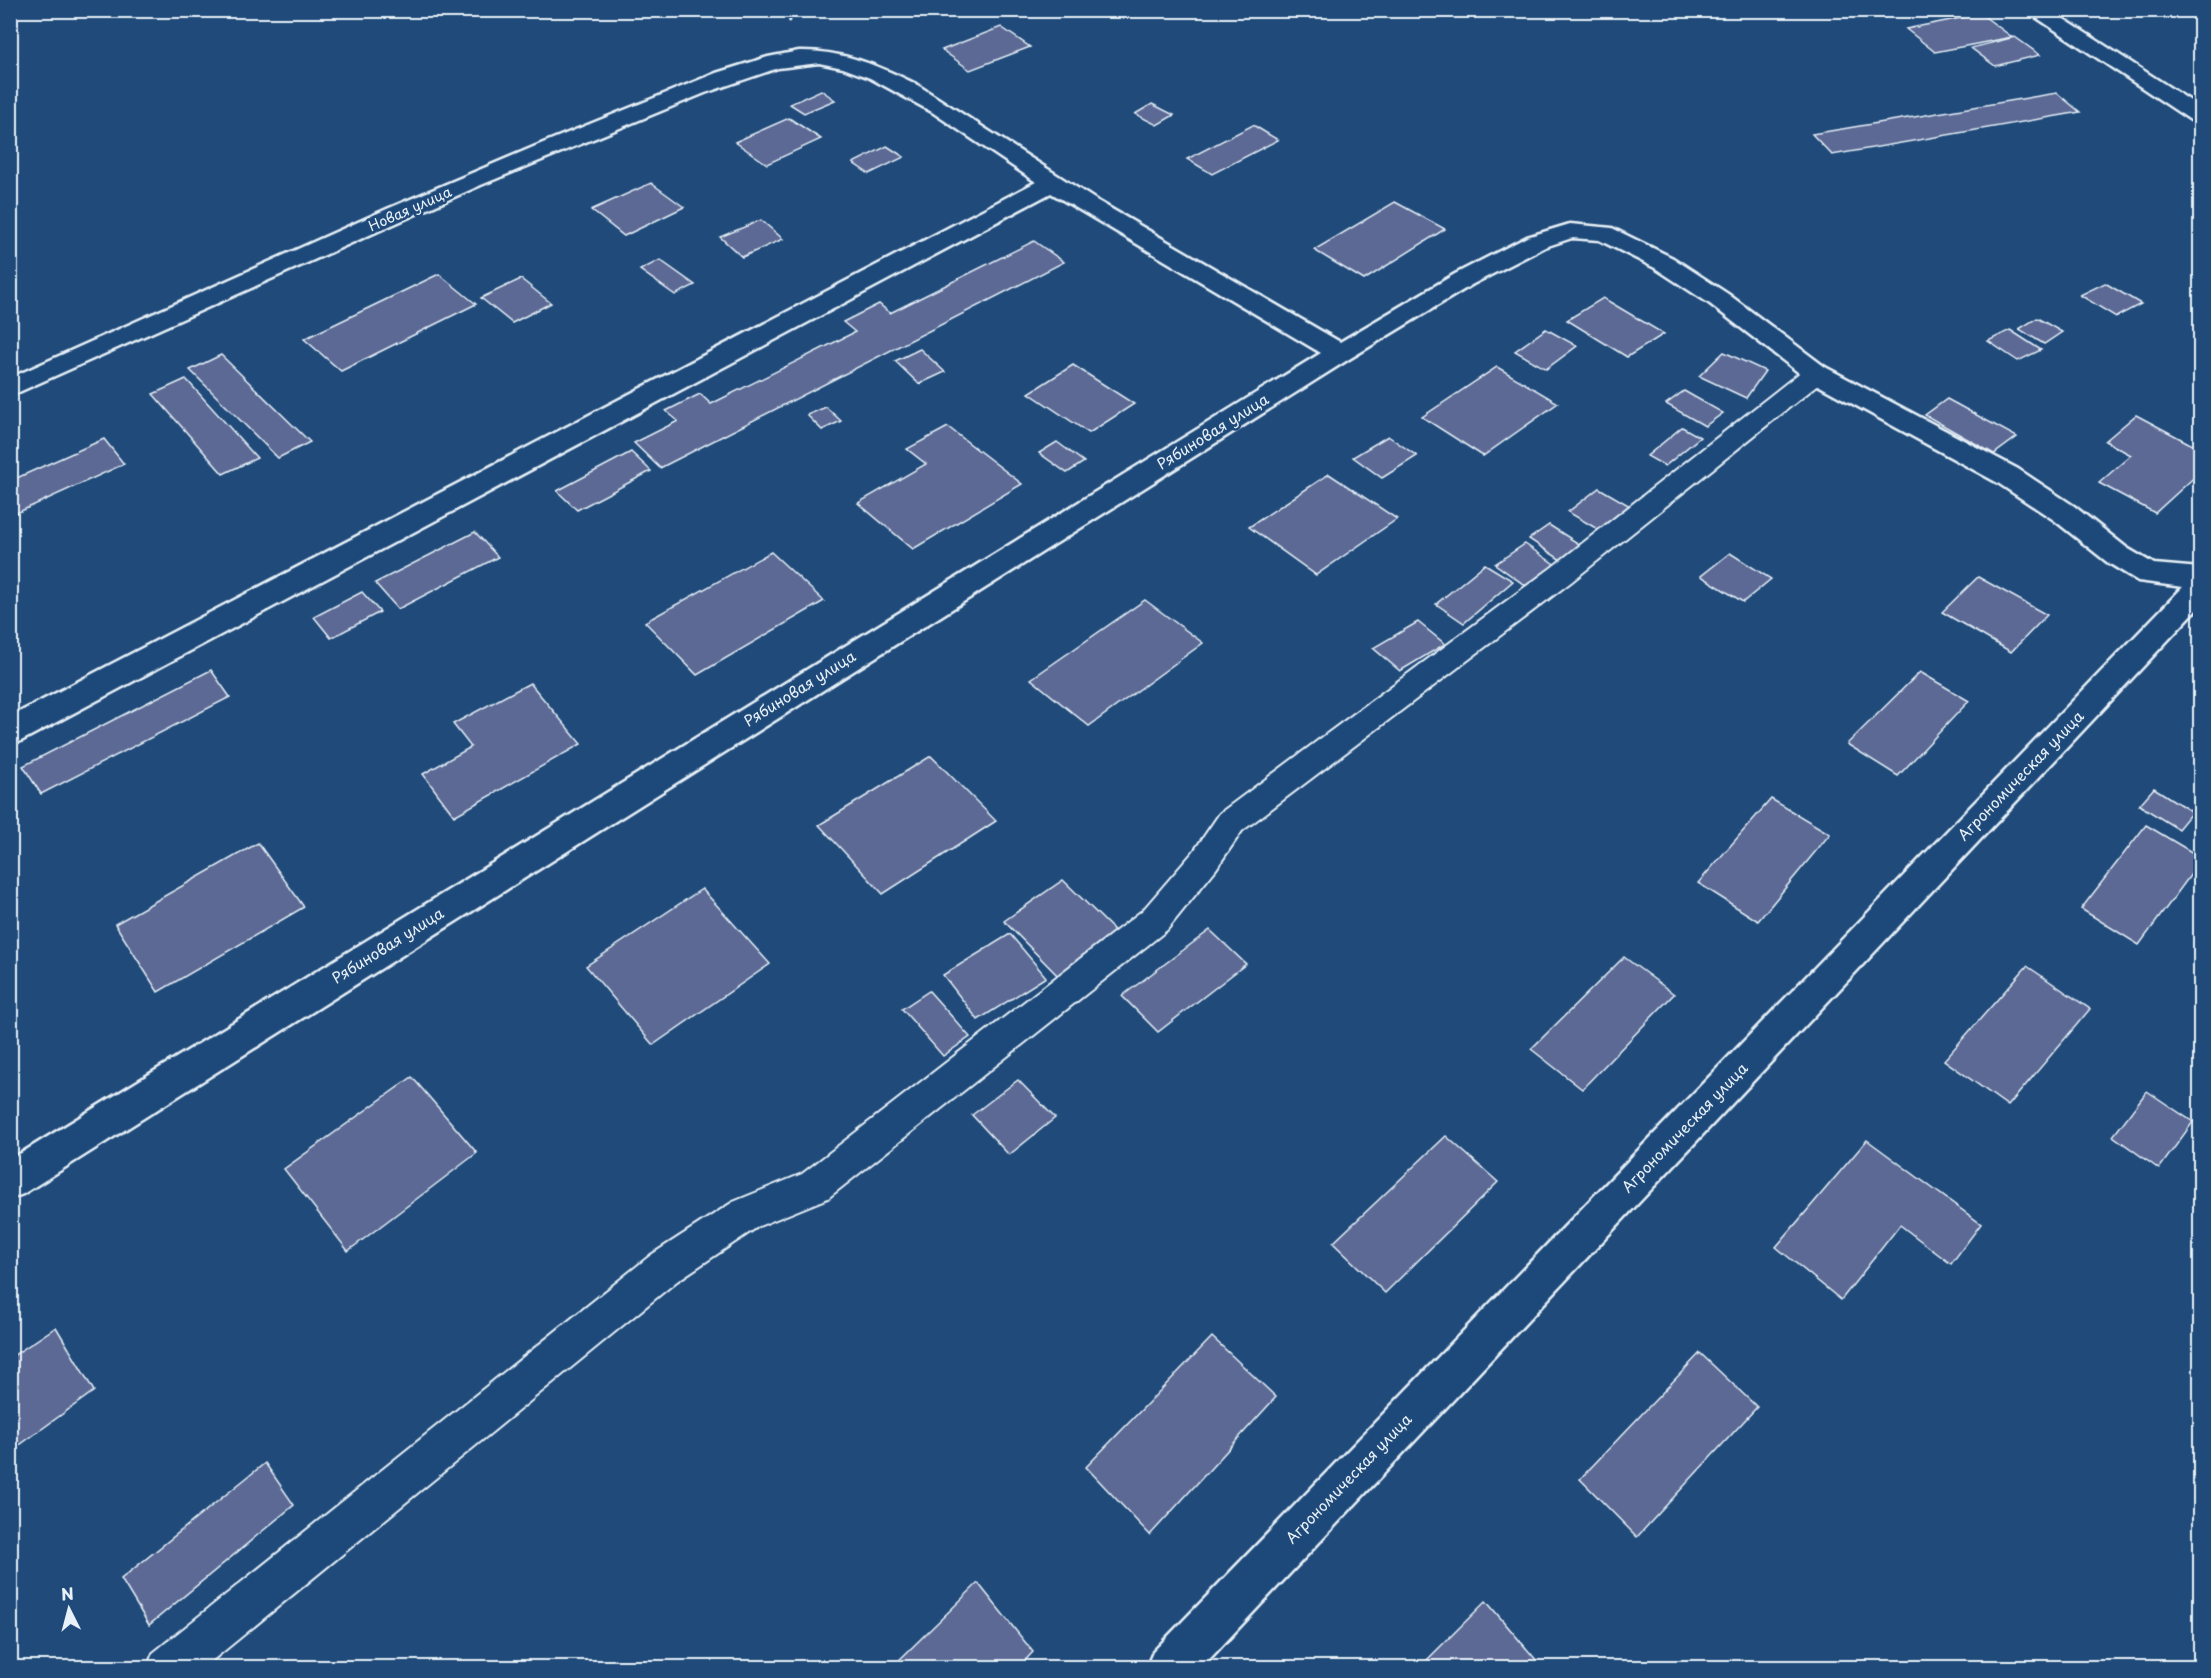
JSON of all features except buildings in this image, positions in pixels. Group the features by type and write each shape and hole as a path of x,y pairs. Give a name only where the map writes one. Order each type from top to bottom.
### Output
{"street":[{"path":"2035,10 2200,116"},
{"name":"Новая улица","path":"10,388 541,151 714,81 769,64 819,57 874,70 929,102 1052,183"},
{"path":"10,732 1052,183 1340,353"},
{"name":"Рябиновая улица","path":"10,1181 1340,353 1464,279 1536,243 1570,231 1604,233 1664,263 1719,299 1816,373"},
{"path":"1816,373 2008,476 2064,513 2117,555 2148,574 2175,578 2200,578"},
{"name":"Агрономическая улица","path":"1169,1668 2200,588"}],"lane":[{"path":"168,1668 664,1268 746,1214 815,1186 1155,920 1205,860 1231,822 1561,575 1816,373"}]}
